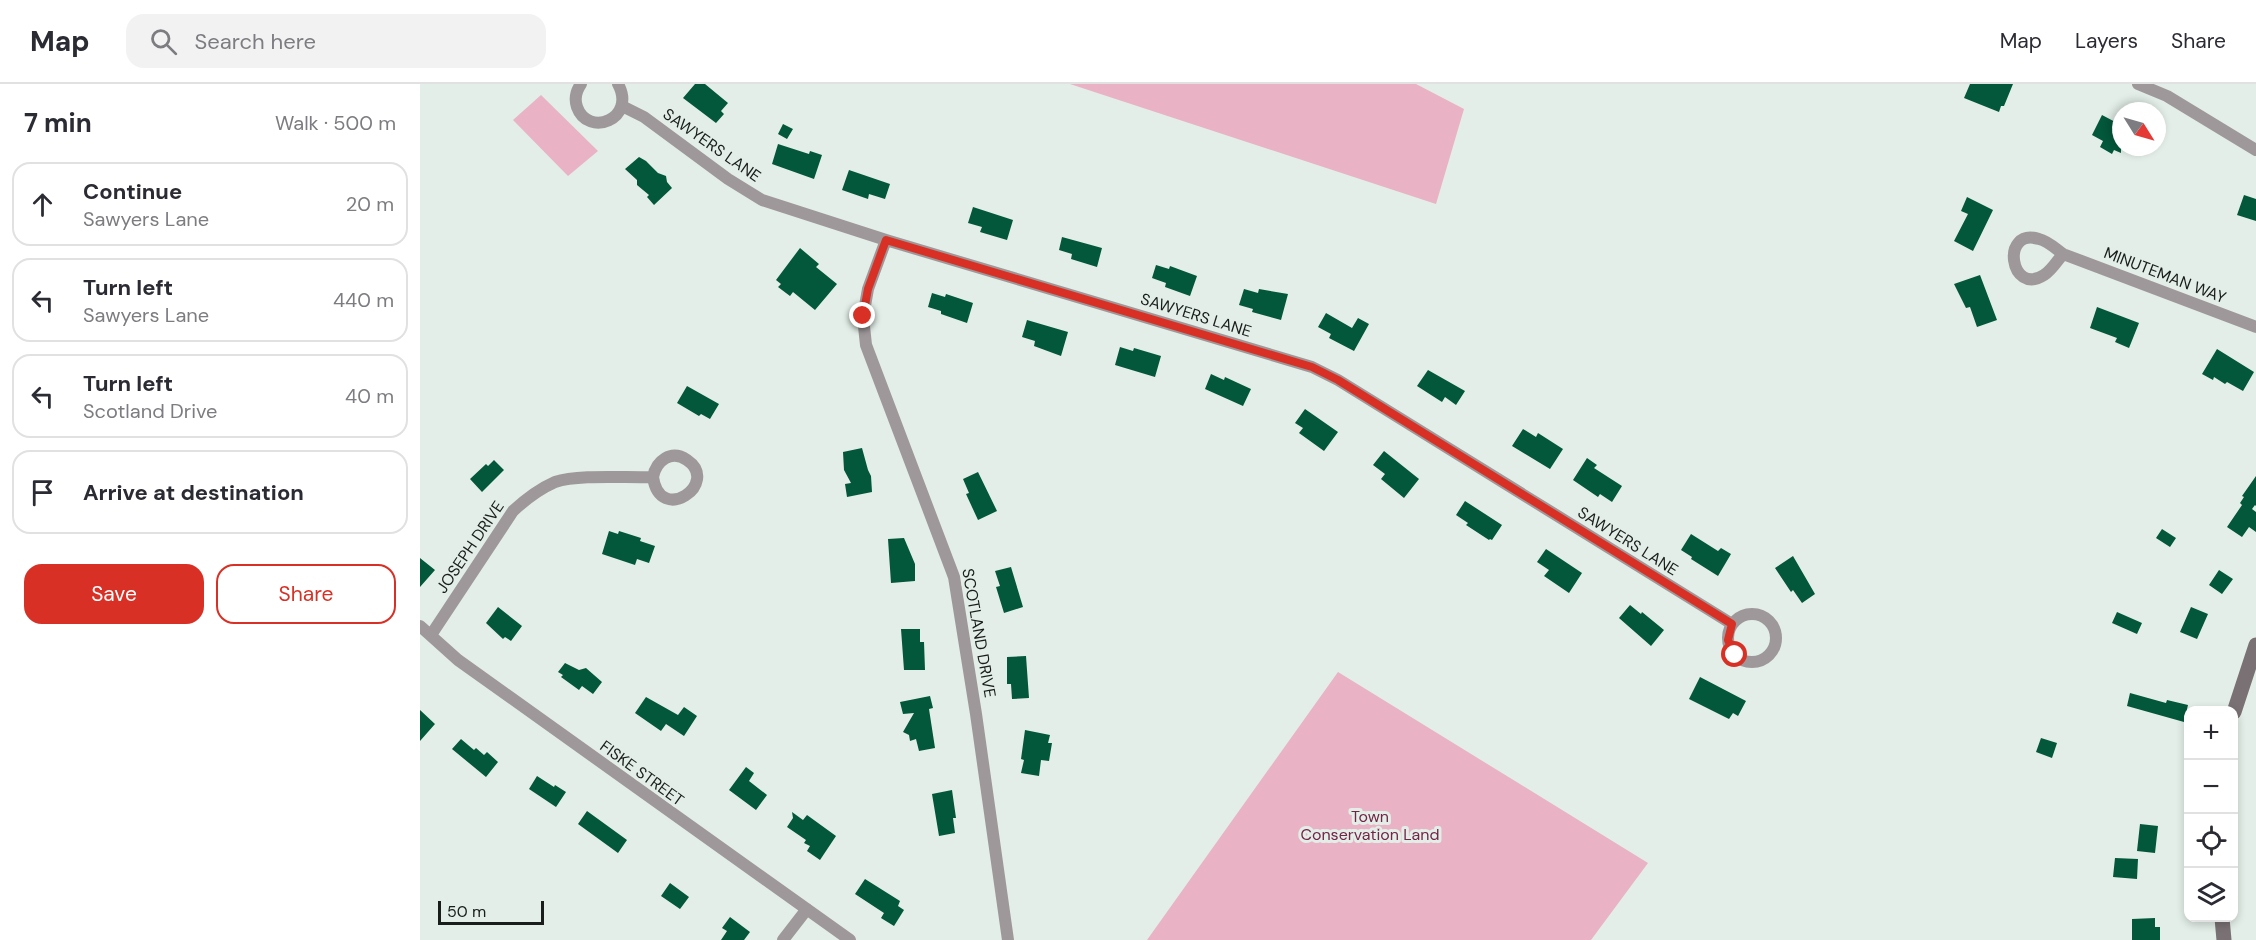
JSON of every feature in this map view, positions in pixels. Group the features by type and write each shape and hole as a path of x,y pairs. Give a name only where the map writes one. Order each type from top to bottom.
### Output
{"main road":[{"path":"2236,706 2256,645"},
{"path":"2222,922 2224,940"}],"street":[{"path":"581,84 576,95 576,103 583,117 590,121 605,122 612,119 622,106 623,99 618,84"},
{"path":"2138,84 2167,96 2256,150"},
{"name":"SAWYERS LANE","path":"622,106 644,117 738,186 762,200 886,240 1312,367 1348,386 1732,624"},
{"name":"SCOTLAND DRIVE","path":"886,240 868,289 863,316 866,345 954,577 975,703 1008,940"},
{"name":"MINUTEMAN WAY","path":"2063,254 2256,327"},
{"name":"JOSEPH DRIVE","path":"430,635 513,511 527,498 557,482 573,478 652,477"},
{"path":"1752,614 1766,618 1775,630 1775,646 1771,652 1758,661 1749,662 1735,655 1728,640 1732,624 1737,619 1752,614"},
{"name":"FISKE STREET","path":"420,626 478,675 850,940"},
{"path":"783,940 807,909"}],"green space":[{"path":"1070,84 1416,84 1464,109 1436,204"},
{"path":"541,95 598,151 568,176 513,120"},
{"name":"Town Conservation Land","path":"1338,672 1648,863 1591,940 1147,940"}],"building":[{"path":"695,84 705,84 728,103 721,111 724,114 716,123 683,98"},
{"path":"1970,84 2013,84 1999,112 1964,98"},
{"path":"2102,115 2112,120 2112,154 2100,147 2103,141 2092,135"},
{"path":"783,124 793,129 787,139 778,134"},
{"path":"778,144 809,154 810,151 822,155 814,179 772,164"},
{"path":"639,157 658,173 666,176 672,188 654,205 647,197 649,195 637,185 637,180 625,169"},
{"path":"849,170 890,184 885,199 869,194 868,199 842,190"},
{"path":"2244,195 2256,199 2256,221 2237,215"},
{"path":"1967,197 1993,210 1973,251 1954,241 1968,214 1961,211"},
{"path":"973,207 1013,220 1007,240 980,232 982,227 968,223"},
{"path":"1062,237 1102,248 1097,267 1071,259 1072,254 1059,250"},
{"path":"800,248 819,264 816,267 837,284 815,310 793,292 790,296 778,287 781,284 776,280"},
{"path":"1156,265 1169,269 1170,266 1197,276 1190,296 1165,287 1166,283 1152,278"},
{"path":"1980,275 1997,320 1977,327 1970,307 1966,308 1954,284"},
{"path":"1244,289 1258,293 1259,289 1288,294 1281,320 1252,312 1253,309 1239,305"},
{"path":"932,293 945,297 946,294 973,303 967,323 928,307"},
{"path":"2097,307 2139,323 2129,348 2115,342 2117,338 2090,328"},
{"path":"1326,313 1352,328 1358,318 1369,324 1354,351 1329,338 1331,334 1318,327"},
{"path":"1027,320 1068,332 1061,356 1034,346 1035,341 1022,337"},
{"path":"1120,347 1133,351 1134,348 1161,356 1155,377 1115,365"},
{"path":"2217,349 2254,372 2243,391 2227,382 2225,384 2214,377 2213,380 2202,374"},
{"path":"1428,370 1465,391 1456,405 1445,397 1442,402 1417,386"},
{"path":"1211,374 1224,380 1225,377 1251,389 1243,406 1205,389"},
{"path":"687,386 719,404 710,419 701,414 699,416 677,403"},
{"path":"1305,409 1338,432 1324,451 1299,433 1303,428 1295,423"},
{"path":"1523,429 1536,437 1538,433 1563,449 1550,469 1512,446"},
{"path":"862,448 871,476 872,492 847,497 845,484 851,483 844,470 843,452"},
{"path":"1384,451 1419,479 1404,498 1381,479 1385,474 1373,465"},
{"path":"1587,458 1597,465 1594,468 1622,486 1612,502 1600,494 1598,497 1573,480"},
{"path":"494,460 504,470 482,492 470,479 486,464 488,466"},
{"path":"978,472 997,511 978,520 966,494 969,493 963,479"},
{"path":"2256,476 2256,506 2252,509 2256,512 2256,532 2249,527 2242,537 2227,527 2242,505 2240,503 2244,497 2242,496"},
{"path":"1465,501 1502,525 1492,540 1466,525 1468,523 1456,515"},
{"path":"2162,529 2176,538 2170,547 2156,538"},
{"path":"609,531 618,534 619,531 641,538 640,541 655,546 649,563 637,559 635,565 602,554"},
{"path":"1691,534 1718,551 1721,548 1731,554 1718,576 1681,550"},
{"path":"904,538 915,564 915,581 891,583 888,539"},
{"path":"1546,549 1582,573 1569,593 1544,576 1549,570 1537,562"},
{"path":"1793,556 1815,594 1802,603 1793,590 1791,592 1775,568"},
{"path":"420,558 435,570 420,587"},
{"path":"1011,567 1023,607 1004,613 996,587 1000,586 995,571"},
{"path":"2219,570 2233,579 2222,594 2209,585"},
{"path":"1630,605 1664,630 1651,646 1619,618"},
{"path":"498,607 522,626 511,641 505,637 503,639 486,623"},
{"path":"2191,607 2208,614 2197,639 2180,632"},
{"path":"2117,612 2142,623 2137,634 2112,623"},
{"path":"901,629 920,629 920,642 924,642 925,670 904,670"},
{"path":"1026,656 1029,698 1012,699 1011,684 1007,684 1007,657"},
{"path":"565,663 579,670 586,668 602,682 593,694 582,686 579,690 561,677 563,675 558,672"},
{"path":"1700,677 1746,701 1738,716 1733,713 1729,719 1689,699"},
{"path":"2130,693 2166,703 2167,700 2188,705 2184,706 2184,722 2127,706"},
{"path":"930,696 933,708 929,709 935,748 919,751 916,739 910,741 909,735 903,732 914,713 903,714 900,702"},
{"path":"646,697 678,715 684,707 697,716 684,736 666,724 661,731 635,713"},
{"path":"420,710 435,724 420,741"},
{"path":"1025,730 1050,735 1048,743 1052,743 1049,761 1041,760 1039,776 1021,773"},
{"path":"2041,738 2057,743 2052,758 2036,752"},
{"path":"461,739 484,755 487,752 498,762 486,777 452,749"},
{"path":"746,767 754,773 749,781 767,795 756,810 729,790"},
{"path":"537,776 566,792 556,807 529,789"},
{"path":"952,790 956,818 953,818 955,833 939,836 932,794"},
{"path":"587,811 627,840 618,853 578,824"},
{"path":"792,812 803,820 807,815 836,836 820,860 807,851 810,846 804,843 806,840 787,827 793,818"},
{"path":"2140,824 2158,826 2155,853 2137,851"},
{"path":"2115,858 2138,859 2137,879 2113,877"},
{"path":"865,879 900,901 898,906 904,910 894,926 881,918 884,913 855,894"},
{"path":"670,883 689,897 680,909 661,896"},
{"path":"730,917 750,932 744,940 721,940 727,931 722,928"},
{"path":"2155,918 2155,927 2160,927 2160,940 2132,940 2132,919"}],"route":[{"path":"863,316 868,289 886,240 1312,367 1338,380 1732,624 1728,640 1735,655"}]}
